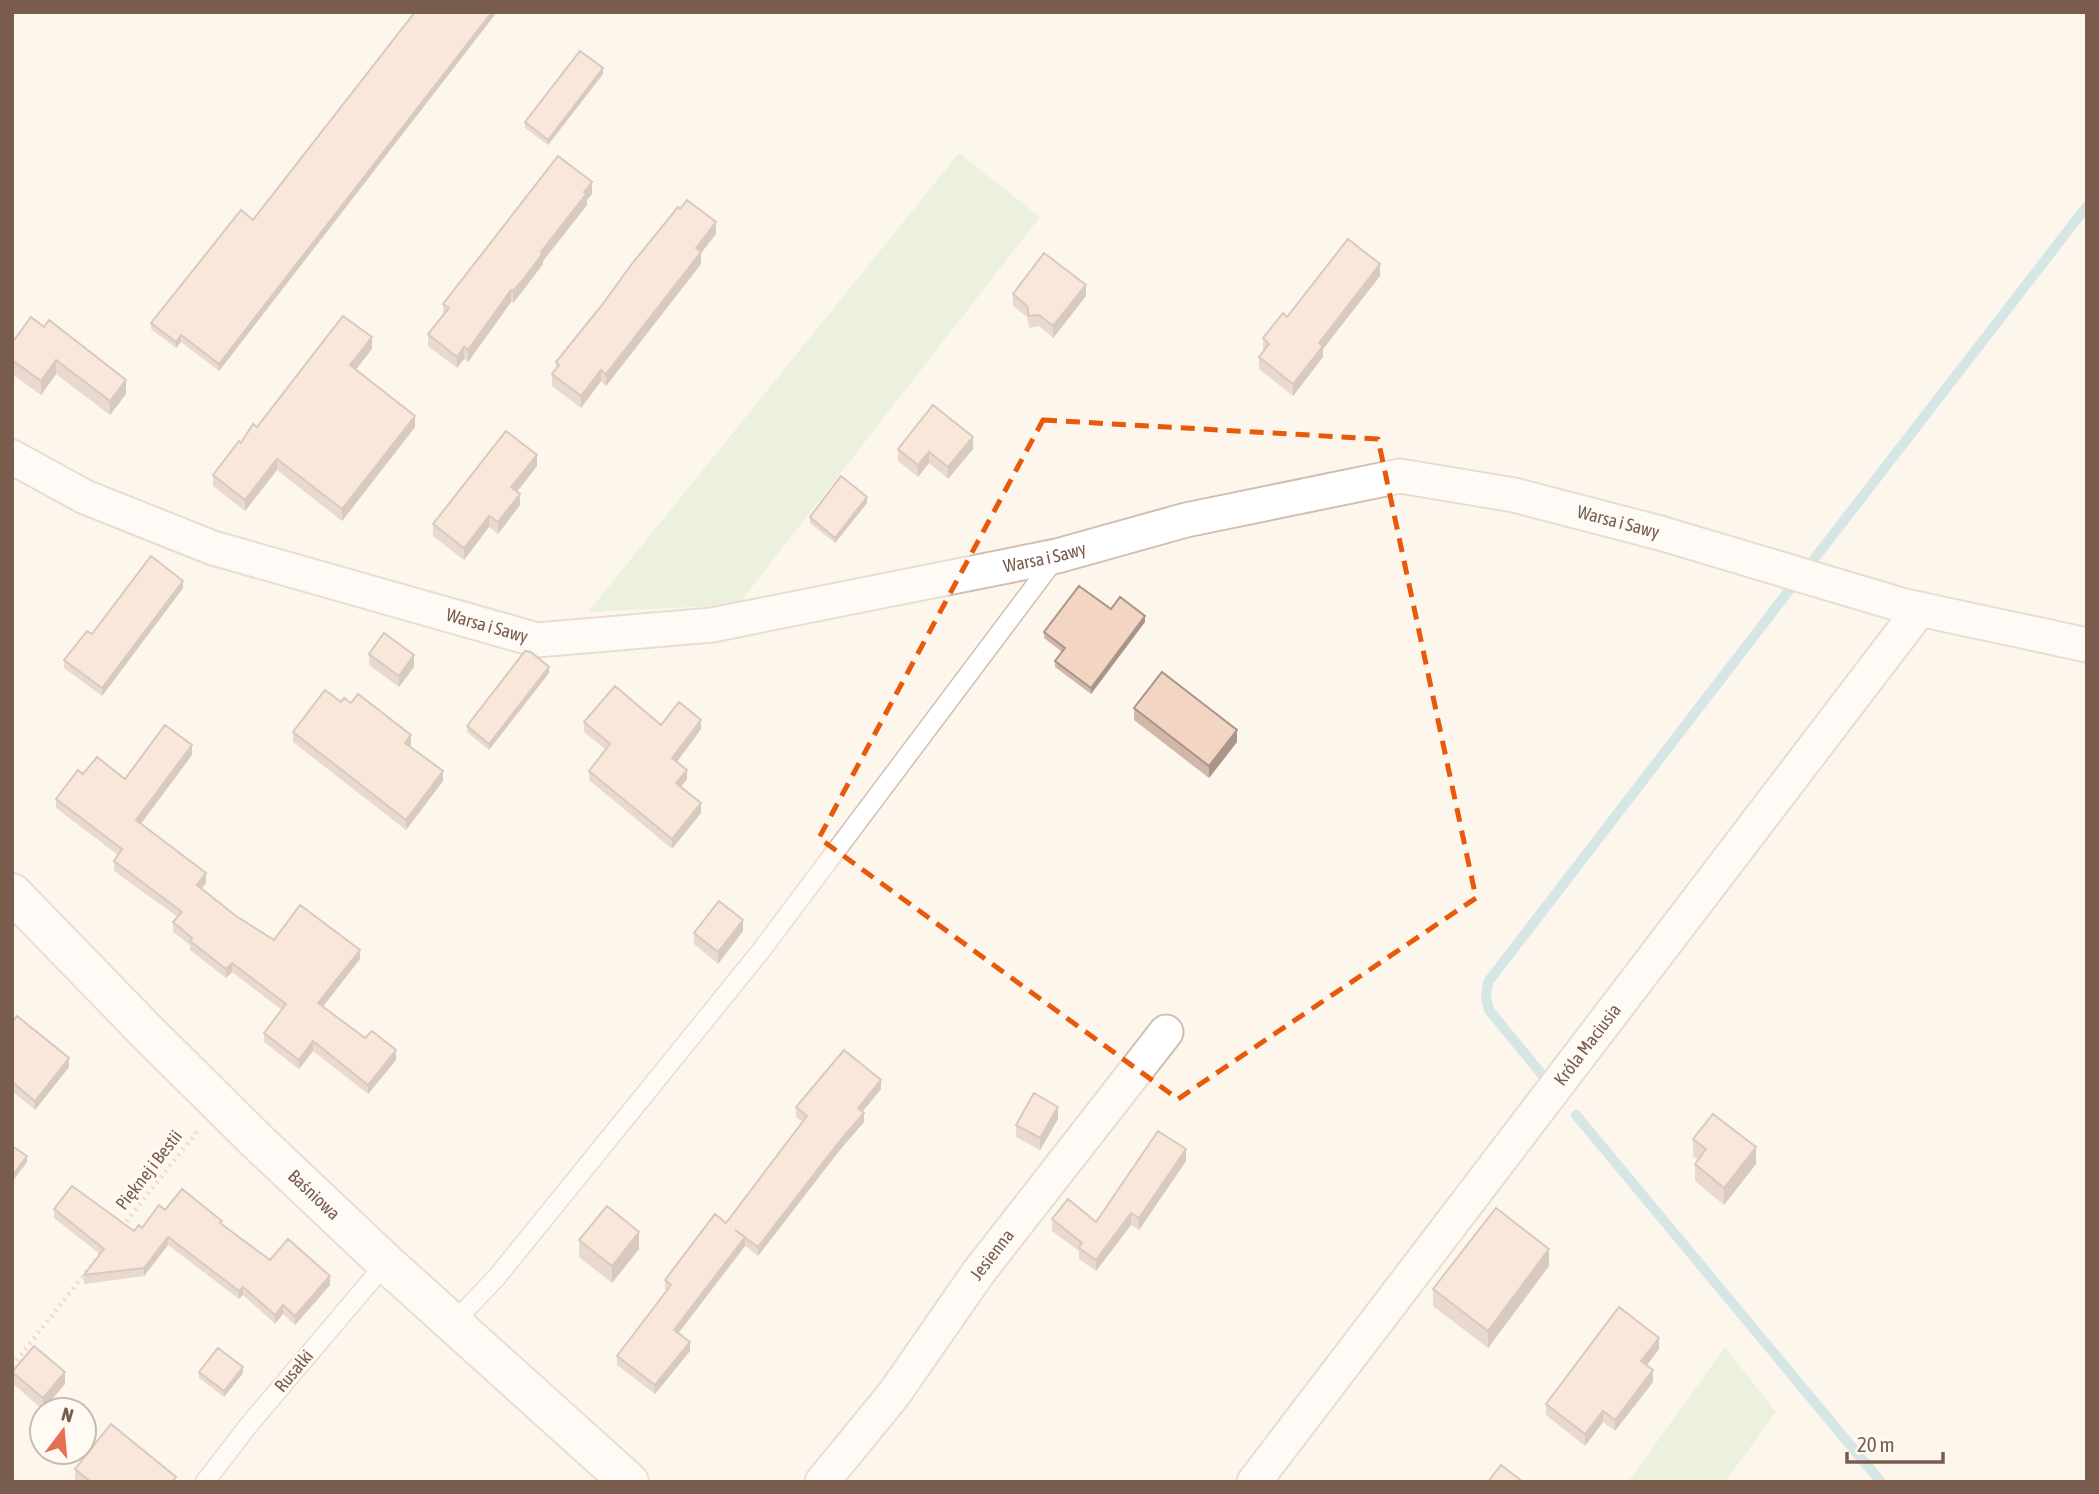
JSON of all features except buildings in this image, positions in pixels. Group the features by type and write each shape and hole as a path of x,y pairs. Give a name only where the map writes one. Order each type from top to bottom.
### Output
{"main road":[{"name":"Baśniowa","path":"12,893 220,1105 386,1263 629,1482"}],"street":[{"name":"Warsa i Sawy","path":"12,457 85,497 214,548 537,640 712,625 1057,556 1186,520 1400,476 1514,495 1660,533 1920,609 2087,645"},
{"name":"Króla Maciusia","path":"1254,1482 1920,609"},
{"name":"Jesienna","path":"822,1482 894,1394 978,1273 1166,1032"}],"lane":[{"path":"453,1323 496,1278 760,952 1057,556"},
{"name":"Rusałki","path":"205,1482 248,1426 386,1263"}],"path":[{"name":"Pięknej i Bestii","path":"120,1229 203,1124"},
{"path":"12,1366 104,1250"}],"highlighted area":[{"path":"1043,420 1378,439 1476,898 1178,1099 819,838"}],"green space":[{"path":"959,153 1040,217 738,605 588,612"},
{"path":"1725,1347 1776,1412 1725,1482 1628,1482"}],"waterway":[{"path":"1808,567 2087,206"},
{"path":"1544,1077 1489,1010 1486,997 1488,982 1794,584"},
{"path":"1576,1115 1881,1482"}]}
